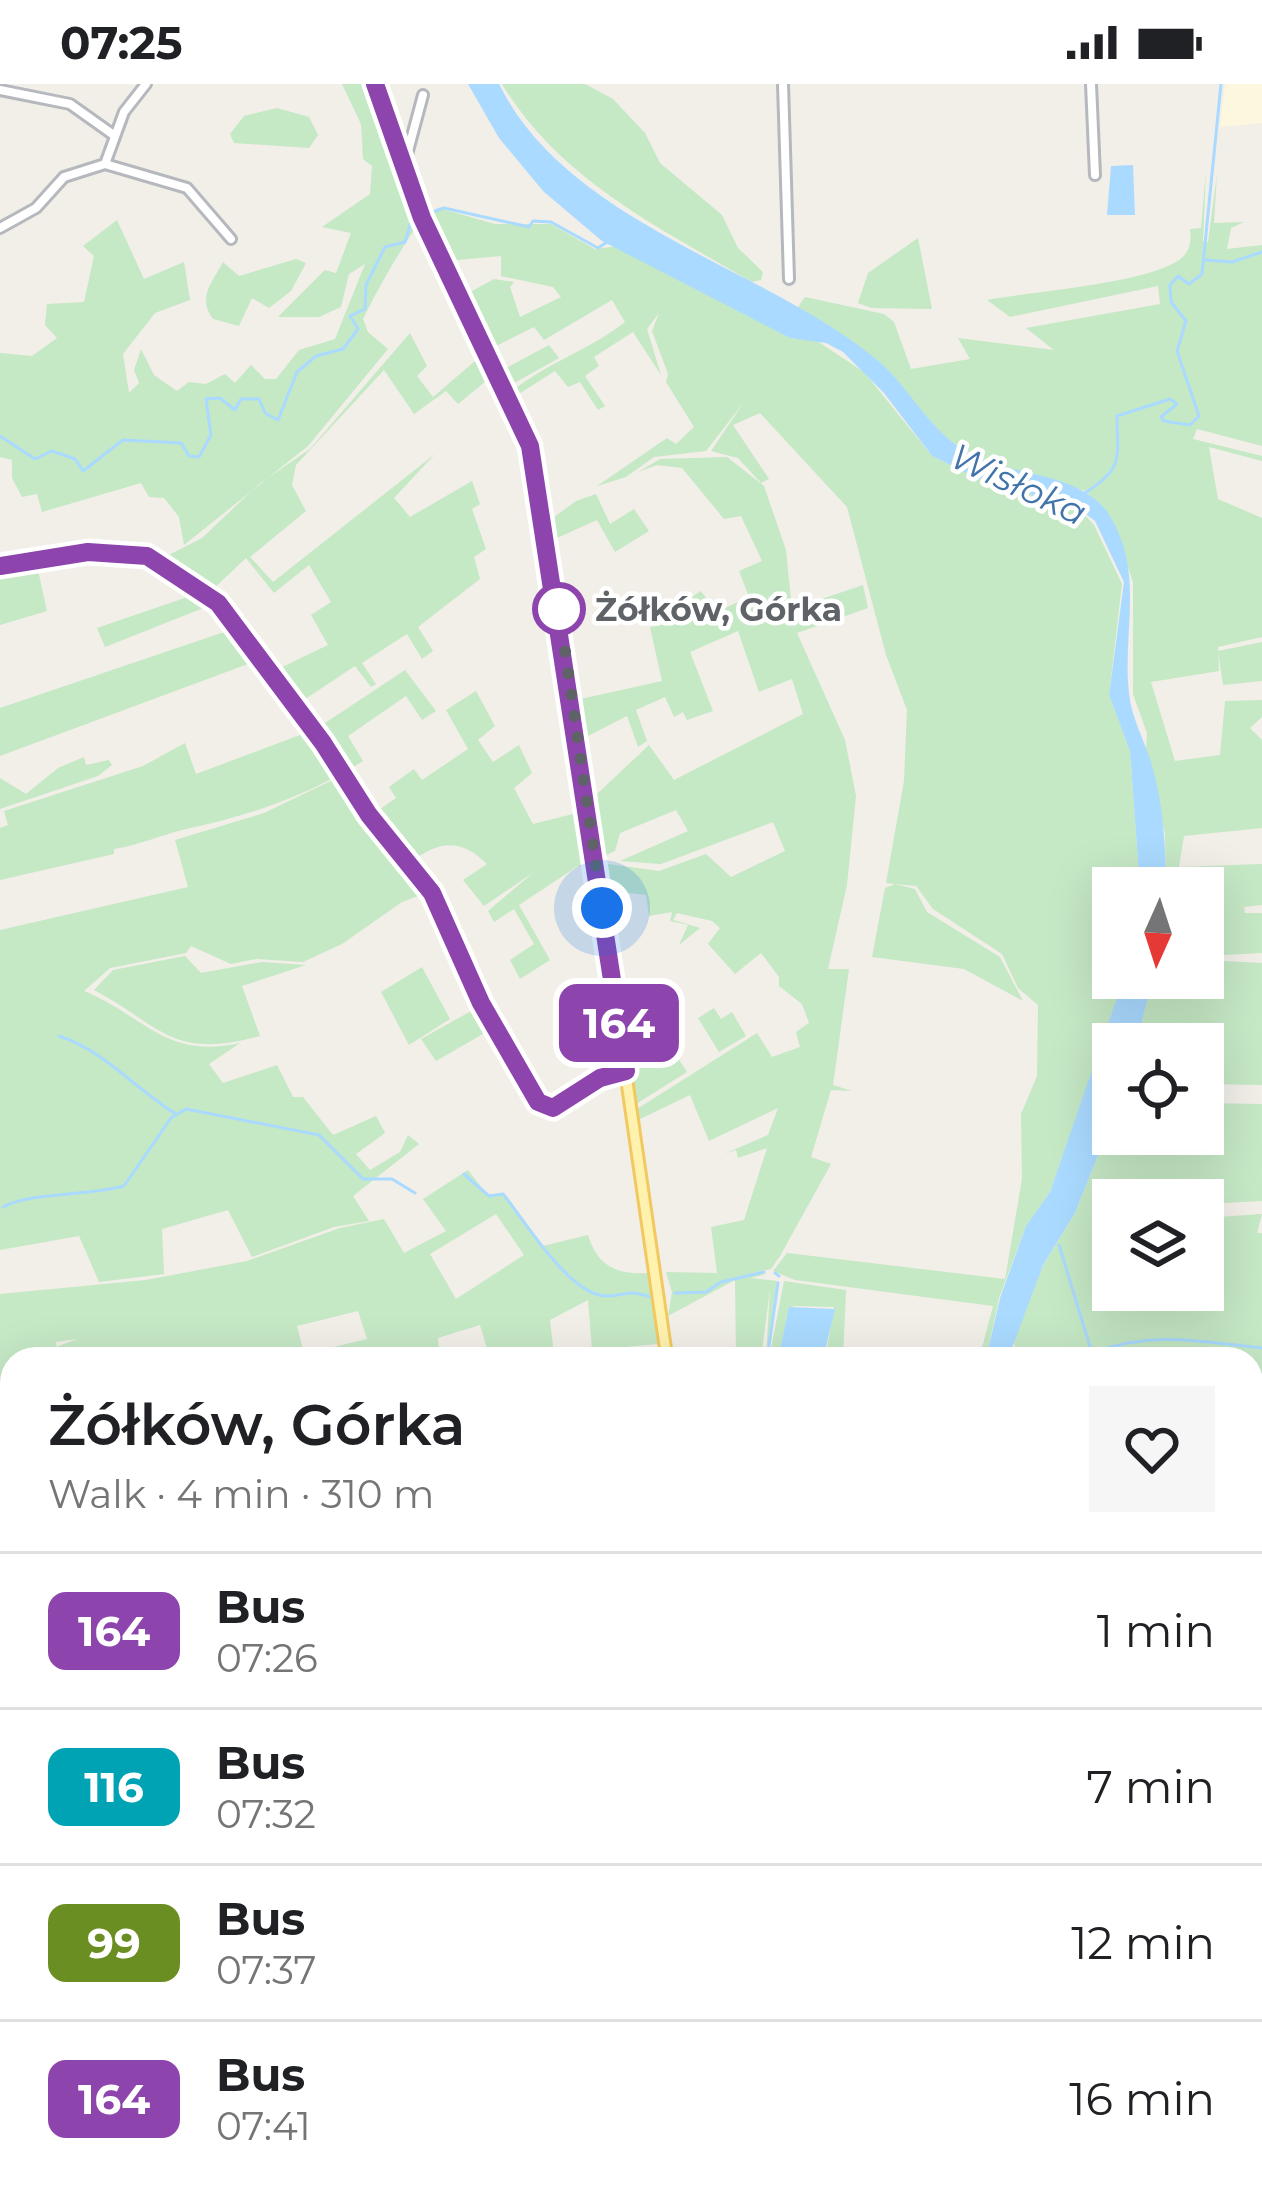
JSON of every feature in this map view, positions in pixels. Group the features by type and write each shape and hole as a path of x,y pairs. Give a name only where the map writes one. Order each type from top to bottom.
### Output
{"main road":[{"path":"375,84 452,285 530,446 665,1347"}],"street":[{"path":"105,164 124,112 146,84"},
{"path":"783,84 789,279"},
{"path":"1091,84 1095,175"},
{"path":"0,90 70,104 115,136"},
{"path":"404,166 423,95"},
{"path":"0,228 36,208 64,177 105,164 188,188 231,239"},
{"path":"0,566 111,550 147,556 195,584 253,645 369,815 432,893 481,1003 538,1102 553,1108 600,1078 626,1071"}],"shaded area":[{"path":"1225,84 1262,84 1262,123 1220,127"}],"green space":[{"path":"342,84 368,84 417,226 363,319 368,332 388,349 308,446 184,545 179,517 164,498 149,497 141,483 42,512 37,494 22,497 12,478 12,460 0,457 0,353 32,356 57,338 45,325 47,304 84,302 94,256 83,246 117,220 144,279 184,262 190,300 155,313 123,354 129,393 139,383 134,370 141,349 154,375 177,391 189,382 206,384 225,374 235,383 251,365 265,379 276,379 299,350 335,339 365,264 349,274 341,307 319,317 278,317 325,270 336,273 351,233 322,227 370,194 372,166 363,159 361,124"},
{"path":"502,84 585,84 613,99 645,133 660,163 722,215 738,248 763,272 761,280 752,282 613,198 552,147"},
{"path":"277,108 309,117 318,135 309,148 234,143 230,134 244,116"},
{"path":"1206,170 1203,242 1208,242 1217,174 1214,223 1244,222 1231,228 1227,249 1262,245 1262,446 1197,429 1193,439 1262,456 1262,461 1209,447 1218,499 1262,518 1262,637 1218,647 1219,671 1151,682 1175,761 1220,755 1225,701 1262,700 1262,717 1250,728 1262,740 1262,828 1184,836 1179,867 1166,867 1165,834 1146,748 1147,733 1133,694 1133,582 1110,517 1086,491 1008,471 949,442 877,360 798,307 805,297 884,314 894,322 911,369 970,359 958,338 1054,350 1026,328 1160,304 1158,286 1010,317 987,300 1159,270 1184,256 1190,229 1201,228"},
{"path":"442,209 495,224 551,224 595,249 619,246 790,338 817,341 864,372 932,456 977,478 1079,509 1094,525 1122,584 1109,695 1130,751 1138,867 1092,867 1092,999 1118,999 1109,1023 1092,1023 1092,1072 1050,1192 1026,1226 999,1298 989,1347 982,1347 993,1306 795,1280 773,1271 787,1253 1005,1279 1022,1179 1021,1114 1037,1076 1038,1005 1018,988 1002,954 933,909 916,886 886,883 904,781 907,710 886,655 847,507 760,413 733,425 769,479 761,483 738,458 711,451 744,402 706,451 654,457 626,477 597,486 667,438 676,444 694,427 666,382 668,374 652,331 659,313 647,329 661,375 633,332 594,357 599,366 585,376 605,406 598,410 580,382 568,387 555,371 514,397 511,392 525,382 625,322 612,300 544,340 534,327 496,346 506,368 549,345 559,358 509,386 463,296 494,279 514,282 510,287 520,317 561,297 553,287 501,276 501,256 446,261 427,215"},
{"path":"918,238 932,309 871,308 858,303 868,273"},
{"path":"296,259 306,263 291,291 269,308 252,298 239,326 213,319 206,297 223,262 239,276"},
{"path":"410,333 427,366 417,376 433,397 482,355 492,376 458,404 446,391 414,414 384,370 296,465 292,485 306,511 250,557 273,582 435,454 394,498 410,517 472,481 480,504 472,509 486,549 474,557 480,579 418,627 433,651 422,659 407,634 362,663 376,684 371,687 355,666 296,705 274,671 328,645 311,615 331,602 309,565 274,593 246,558 210,592 161,559 202,538 259,484 310,449"},
{"path":"727,457 764,486 786,550 792,609 863,585 868,608 797,633 845,740 856,796 847,885 828,969 849,969 833,1085 852,1091 831,1090 811,1157 831,1164 771,1269 753,1273 766,1274 751,1278 777,1281 768,1347 770,1289 763,1347 736,1347 735,1280 668,1316 672,1292 666,1272 717,1273 711,1227 744,1220 767,1148 738,1158 736,1150 724,1154 768,1135 778,1108 709,1141 690,1095 638,1120 637,1109 757,1033 772,1057 800,1047 796,1032 809,1023 802,1004 779,986 779,977 761,953 735,974 708,944 720,928 712,921 677,913 673,920 700,928 679,945 688,925 670,921 672,912 649,916 646,895 611,891 613,904 607,905 601,863 659,871 706,854 731,877 785,851 773,822 661,864 620,861 688,831 676,810 620,833 615,851 604,856 597,794 649,745 674,780 803,714 792,679 759,692 738,631 690,652 713,711 687,720 683,712 674,717 665,697 636,710 647,741 638,747 627,716 582,739 576,700 662,681 650,627 685,621 655,621 701,591 716,612 749,597 739,571 762,561 741,516 724,519 682,468 657,465 638,472 660,459"},
{"path":"596,494 610,524 634,509 649,531 615,552 597,520 557,538 553,518 576,501"},
{"path":"37,566 47,611 0,625 0,570"},
{"path":"202,592 216,603 105,647 97,628"},
{"path":"236,628 259,660 0,756 0,708"},
{"path":"1262,642 1262,681 1223,685 1218,651"},
{"path":"405,670 436,711 422,720 406,696 348,736 363,761 321,784 233,818 114,849 114,854 0,880 0,828 8,825 4,811 143,766 185,743 196,774 308,732 289,706 313,731"},
{"path":"476,691 495,726 478,740 493,762 519,745 532,773 514,788 533,824 573,814 581,807 590,870 578,866 519,905 550,960 520,979 510,960 534,944 514,909 494,922 488,911 534,872 484,906 463,880 487,864 468,850 449,845 411,862 373,814 396,798 389,787 414,769 422,780 468,749 446,710"},
{"path":"84,757 86,765 109,760 112,765 98,776 0,809 0,778 26,794 58,768"},
{"path":"343,775 429,892 402,902 342,944 303,962 256,959 231,964 191,946 186,953 110,968 84,991 174,1040 214,1047 240,1043 209,1064 223,1083 277,1065 293,1097 303,1097 333,1135 376,1116 385,1133 356,1154 370,1170 400,1152 408,1135 419,1144 353,1196 369,1221 334,1227 252,1257 228,1210 162,1229 164,1274 99,1282 79,1236 0,1250 0,930 188,887 175,840 264,813"},
{"path":"1262,864 1262,905 1244,907 1245,913 1262,913 1262,953 1224,955 1224,867 1179,867"},
{"path":"895,884 915,889 927,912 1000,957 1023,1001 964,969 872,957 885,888"},
{"path":"185,956 201,973 262,962 306,965 242,986 260,1036 230,1042 206,1044 170,1036 94,990 113,970"},
{"path":"1224,961 1262,963 1262,1085 1224,1084 1224,1023 1141,1023 1148,999 1224,999"},
{"path":"422,967 450,1019 409,1045 381,992"},
{"path":"482,1005 495,1027 436,1061 421,1039"},
{"path":"714,1008 721,1019 732,1012 746,1036 719,1052 698,1018"},
{"path":"666,1039 687,1072 636,1104 629,1062"},
{"path":"1224,1103 1262,1104 1262,1201 1224,1203 1224,1179 1092,1179 1092,1311 1224,1311 1224,1217 1262,1214 1257,1233 1262,1233 1262,1347 1015,1347 1013,1339 1043,1265 1075,1213 1098,1155 1224,1155"},
{"path":"468,1170 489,1197 506,1195 543,1246 588,1235 611,1267 650,1273 658,1344 592,1347 588,1300 550,1320 553,1347 486,1347 480,1325 438,1338 439,1347 333,1347 367,1339 358,1311 297,1326 302,1347 58,1347 78,1339 56,1342 57,1347 0,1347 0,1294 146,1280 247,1261 340,1228 384,1219 404,1253 446,1231 423,1199","holes":["496,1214 524,1255 456,1299 430,1254"]},
{"path":"784,1281 846,1290 844,1347 827,1347 834,1307 794,1306 789,1308 781,1347 771,1347"}],"water":[{"name":"Wisłoka","path":"468,84 499,84 530,132 571,173 619,208 779,296 876,359 957,446 989,462 1066,483 1098,502 1121,538 1127,560 1129,693 1158,793 1165,867 1138,867 1130,751 1109,695 1124,582 1095,521 1079,509 977,478 932,456 884,393 843,352 826,343 790,338 602,241 543,191 499,138"},
{"path":"1133,165 1135,215 1107,215 1111,166"},
{"path":"1117,999 1148,999 1141,1023 1108,1023"},
{"path":"1092,1071 1092,1155 1098,1155 1075,1213 1043,1265 1012,1347 989,1347 1000,1298 1026,1226 1050,1192"},
{"path":"789,1307 835,1309 826,1347 781,1347"}],"waterway":[{"name":"Wisłoka","path":"1085,493 1113,469 1117,416 1170,399 1177,404 1161,417 1164,421 1190,425 1199,416 1177,351 1186,321 1171,302 1170,285 1178,276 1189,284 1202,274 1221,84"},
{"path":"432,212 444,208 529,227 533,221 551,222 598,248 610,240"},
{"path":"0,436 35,459 52,451 75,459 83,471 123,440 181,443 189,456 199,457 211,435 206,399 220,398 235,410 241,399 259,399 265,413 278,420 297,372 316,356 343,349 358,329 350,316 365,309 366,285 385,247 405,242 412,219"},
{"path":"1206,260 1232,262 1262,252"},
{"path":"59,1036 91,1051 176,1114"},
{"path":"3,1207 28,1199 124,1186 171,1118 186,1109 319,1135 363,1179 392,1179 415,1193"},
{"path":"464,1174 489,1196 503,1194 559,1266 586,1289 599,1295 635,1293 652,1298"},
{"path":"1059,1245 1090,1347"},
{"path":"675,1293 706,1292 721,1282 764,1272"},
{"path":"775,1273 779,1276"},
{"path":"769,1347 778,1283"},
{"path":"1112,1347 1157,1340 1253,1347"}],"bus line":[{"name":"164","path":"0,566 111,550 147,556 195,584 253,645 369,815 432,893 481,1003 538,1102 553,1108 600,1078 626,1071 550,549 530,446 422,218 375,84"}],"place":[{"name":"Żółków, Górka","path":"559,609"}],"route":[{"path":"559,609 602,908"}]}
